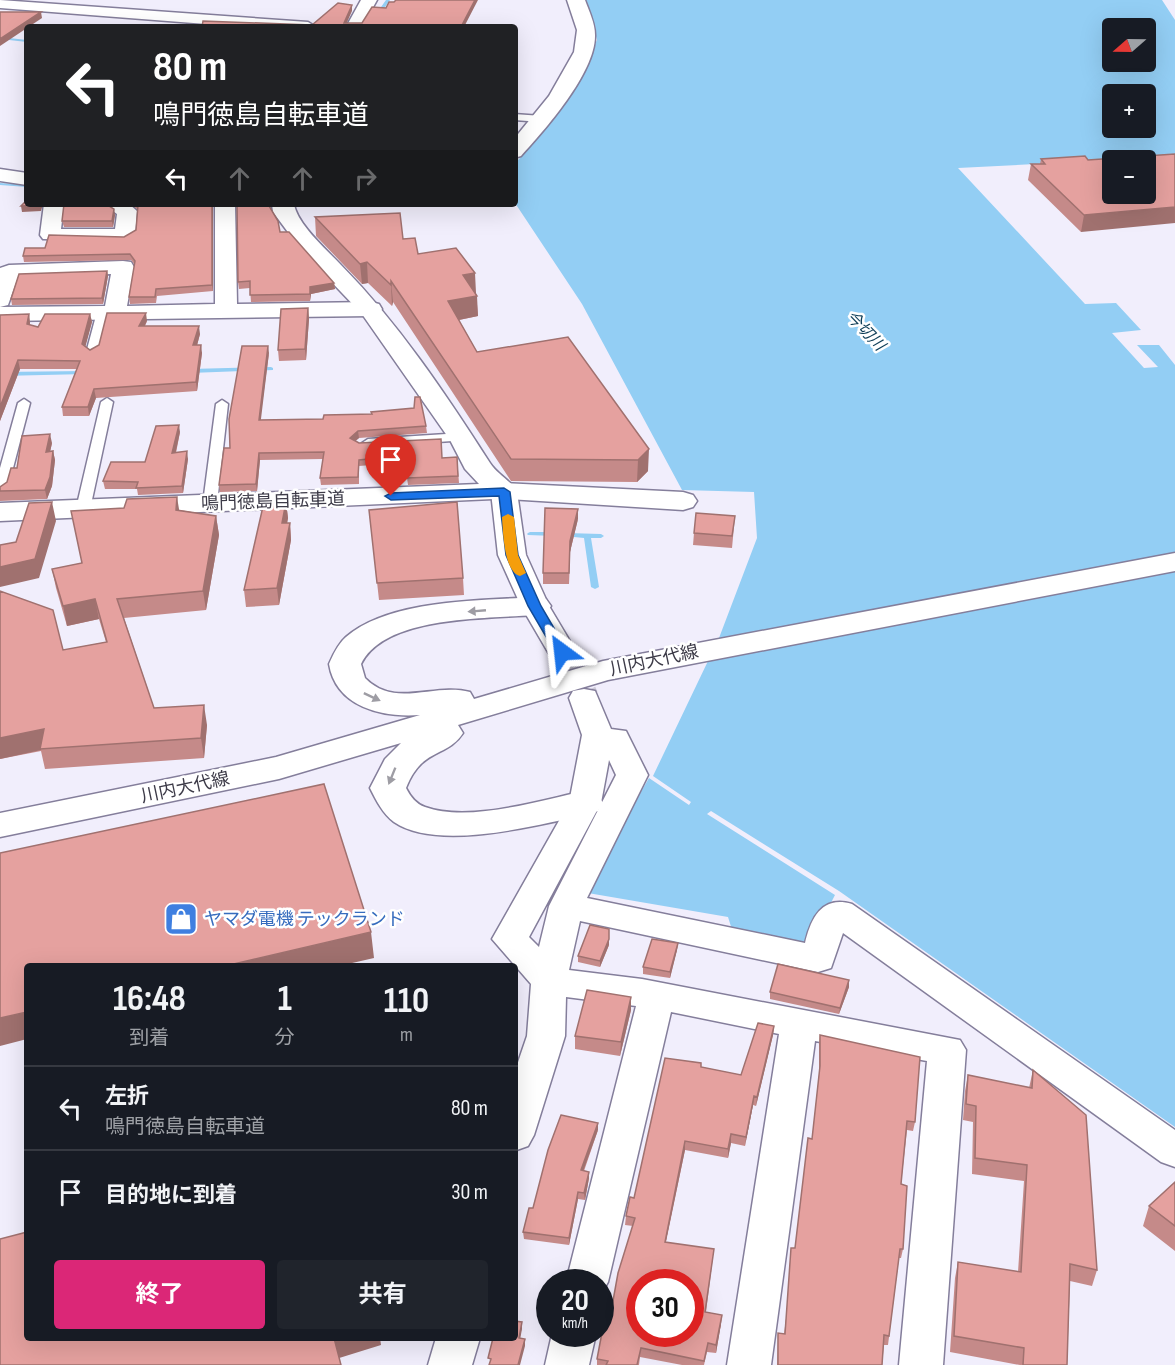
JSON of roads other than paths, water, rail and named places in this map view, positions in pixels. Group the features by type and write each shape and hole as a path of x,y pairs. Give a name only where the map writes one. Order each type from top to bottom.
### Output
{"main road":[{"path":"518,147 542,119 585,47 586,30 576,0"},
{"path":"283,207 284,212 310,246 371,309 462,436 479,469 504,492"},
{"name":"鳴門徳島自転車道","path":"0,512 504,492 683,501"},
{"name":"川内大代線","path":"0,825 279,768 548,685 691,652 1175,562"},
{"path":"535,606 424,616 385,628 356,644 345,664 350,682 369,698 394,705 430,703 548,685"},
{"path":"548,685 411,750 395,768 388,788 396,804 414,817 441,822 489,822 585,803"}],"street":[{"path":"356,23 369,0"},
{"path":"0,3 240,24"},
{"path":"356,23 379,20"},
{"path":"54,207 50,235 125,235 127,211 119,207"},
{"path":"225,207 226,311"},
{"path":"0,300 9,272 123,267 109,312"},
{"path":"0,314 41,318 109,312 371,309"},
{"path":"504,492 512,555 535,606 562,652"},
{"path":"584,698 598,735 585,803 510,939 549,981 657,996 947,1050 921,1365"},
{"path":"518,1123 546,1036 549,981 566,906 632,775 615,738"},
{"path":"566,906 818,959 827,925 840,913 1175,1151"},
{"path":"590,1269 657,996"},
{"path":"749,1365 799,1024"},
{"path":"450,1365 457,1341"},
{"path":"567,1365 571,1347"}],"lane":[{"path":"518,117 542,119"},
{"path":"92,353 109,312"},
{"path":"83,509 107,402"},
{"path":"0,491 24,403"},
{"path":"210,504 222,404"},
{"path":"359,443 462,436"}],"water":[{"name":"今切川","path":"586,0 1162,0 1175,20 1175,162 1156,161 1156,150 1102,150 1102,161 958,168 1085,304 1116,303 1141,330 1112,333 1144,368 1158,367 1137,345 1159,345 1175,365 1175,1127 839,891 711,811 707,814 835,895 807,949 734,936 728,917 582,892 649,778 689,805 691,802 653,776 719,638 757,538 754,492 682,490 582,304 518,207 518,160 541,135 562,106 597,40"}],"waterway":[{"path":"371,24 388,0"},
{"path":"0,38 24,41"},
{"path":"0,184 24,186"},
{"path":"190,371 271,369"},
{"path":"0,374 85,373"},
{"path":"530,534 554,534"},
{"path":"566,535 587,536"},
{"path":"587,536 601,536"},
{"path":"587,536 595,587"}],"tunnel":[{"path":"562,653 584,698"}],"place":[{"name":"ヤマダ電機 テックランド","path":"181,919"}]}
